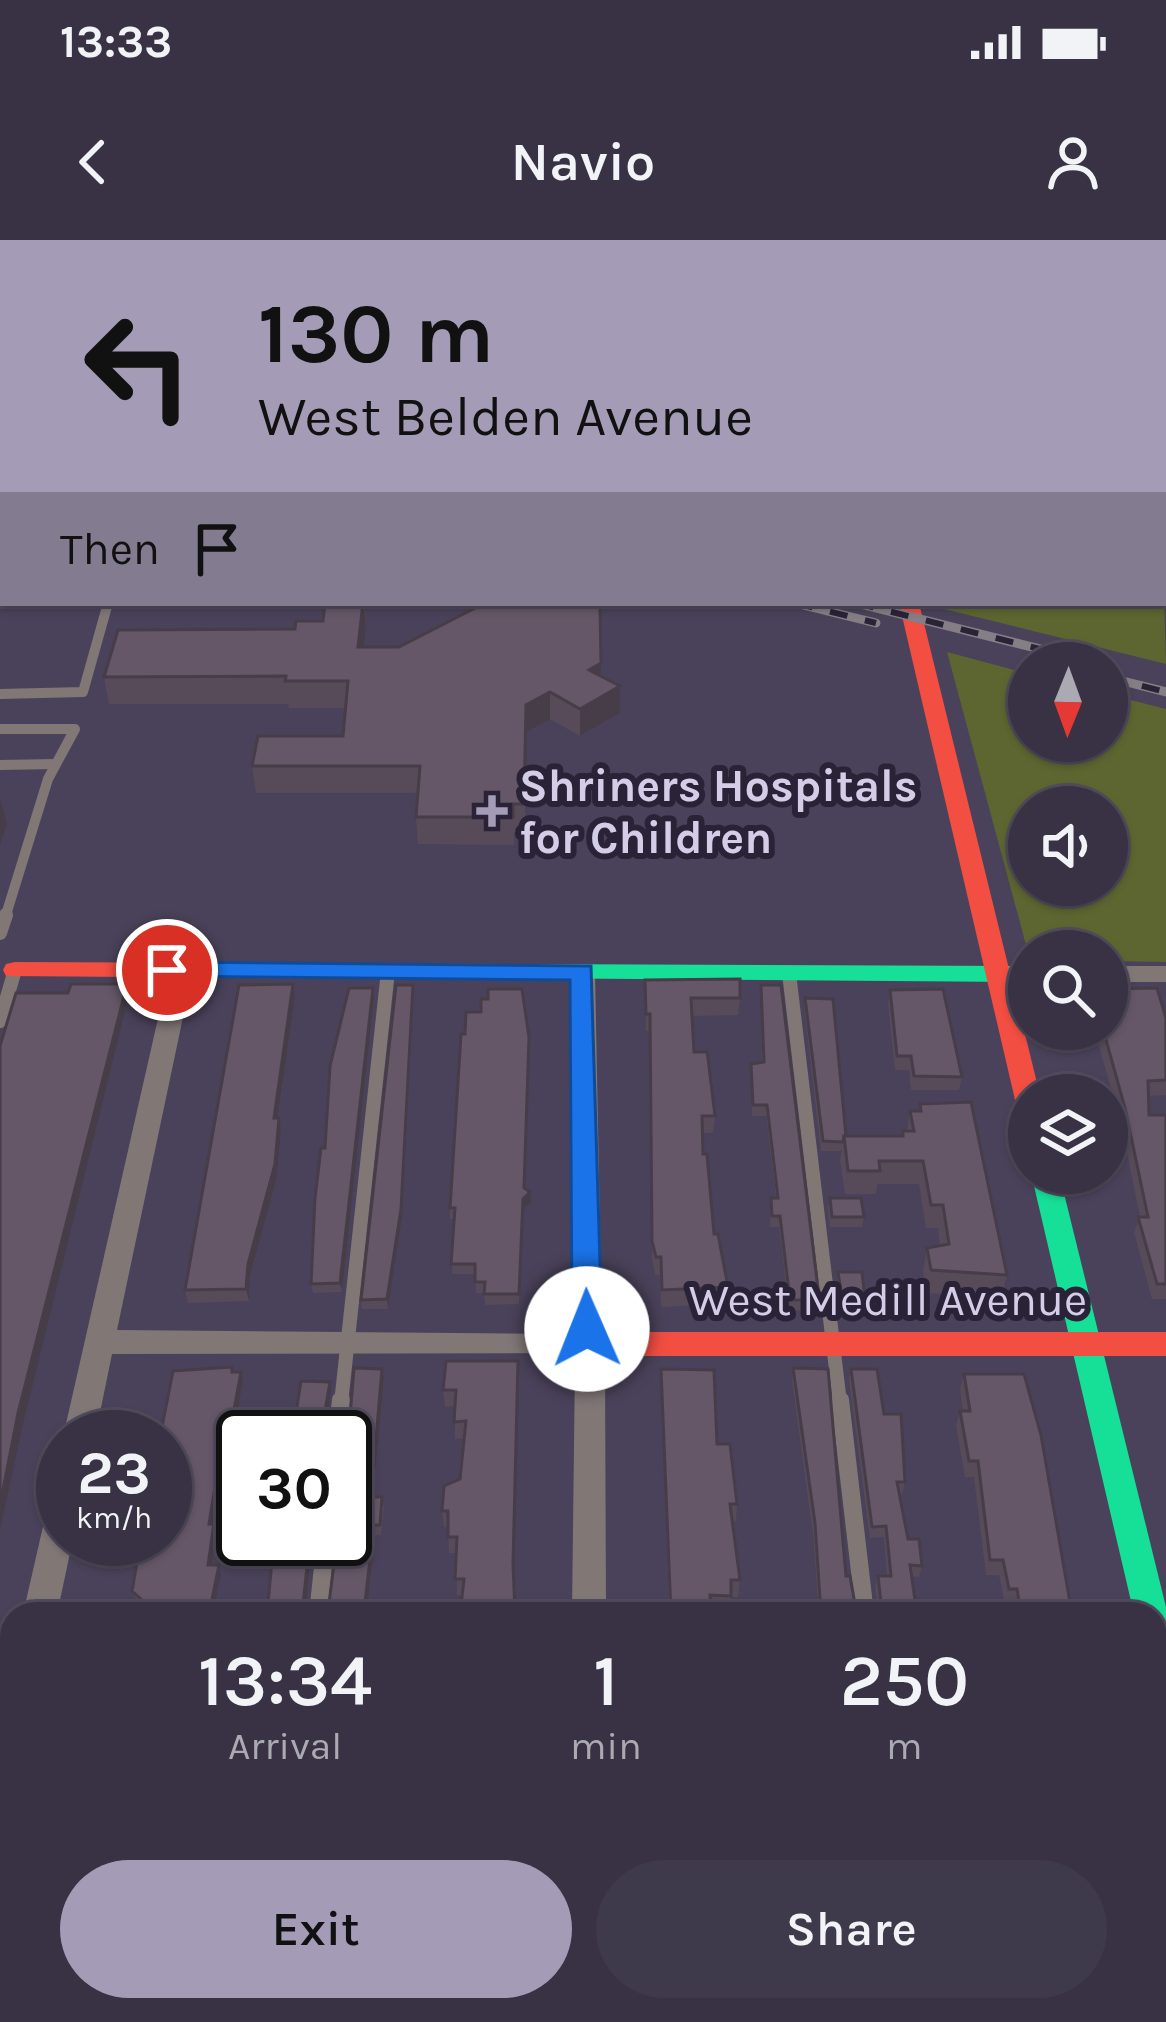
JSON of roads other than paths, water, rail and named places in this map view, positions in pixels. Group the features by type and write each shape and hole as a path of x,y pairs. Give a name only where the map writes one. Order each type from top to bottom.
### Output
{"street":[{"path":"910,606 1022,1074"},
{"path":"85,1410 181,970"},
{"path":"8,972 1008,974"},
{"path":"583,972 589,1602"},
{"path":"1128,974 1166,974"},
{"path":"1051,1194 1154,1599"},
{"name":"West Medill Avenue","path":"100,1342 1166,1344"},
{"path":"43,1602 51,1566"}],"lane":[{"path":"0,694 82,692 107,606"},
{"path":"0,728 75,729 56,764 0,933"},
{"path":"0,765 56,764"},
{"path":"0,877 18,877"},
{"path":"340,1410 388,971"},
{"path":"0,1021 8,972"},
{"path":"789,973 865,1602"},
{"path":"319,1602 323,1566"}],"railway":[{"path":"807,606 876,623"},
{"path":"868,606 1012,642"},
{"path":"1128,682 1166,692"}],"place":[{"name":"Shriners Hospitals for Children","path":"492,811"}]}
